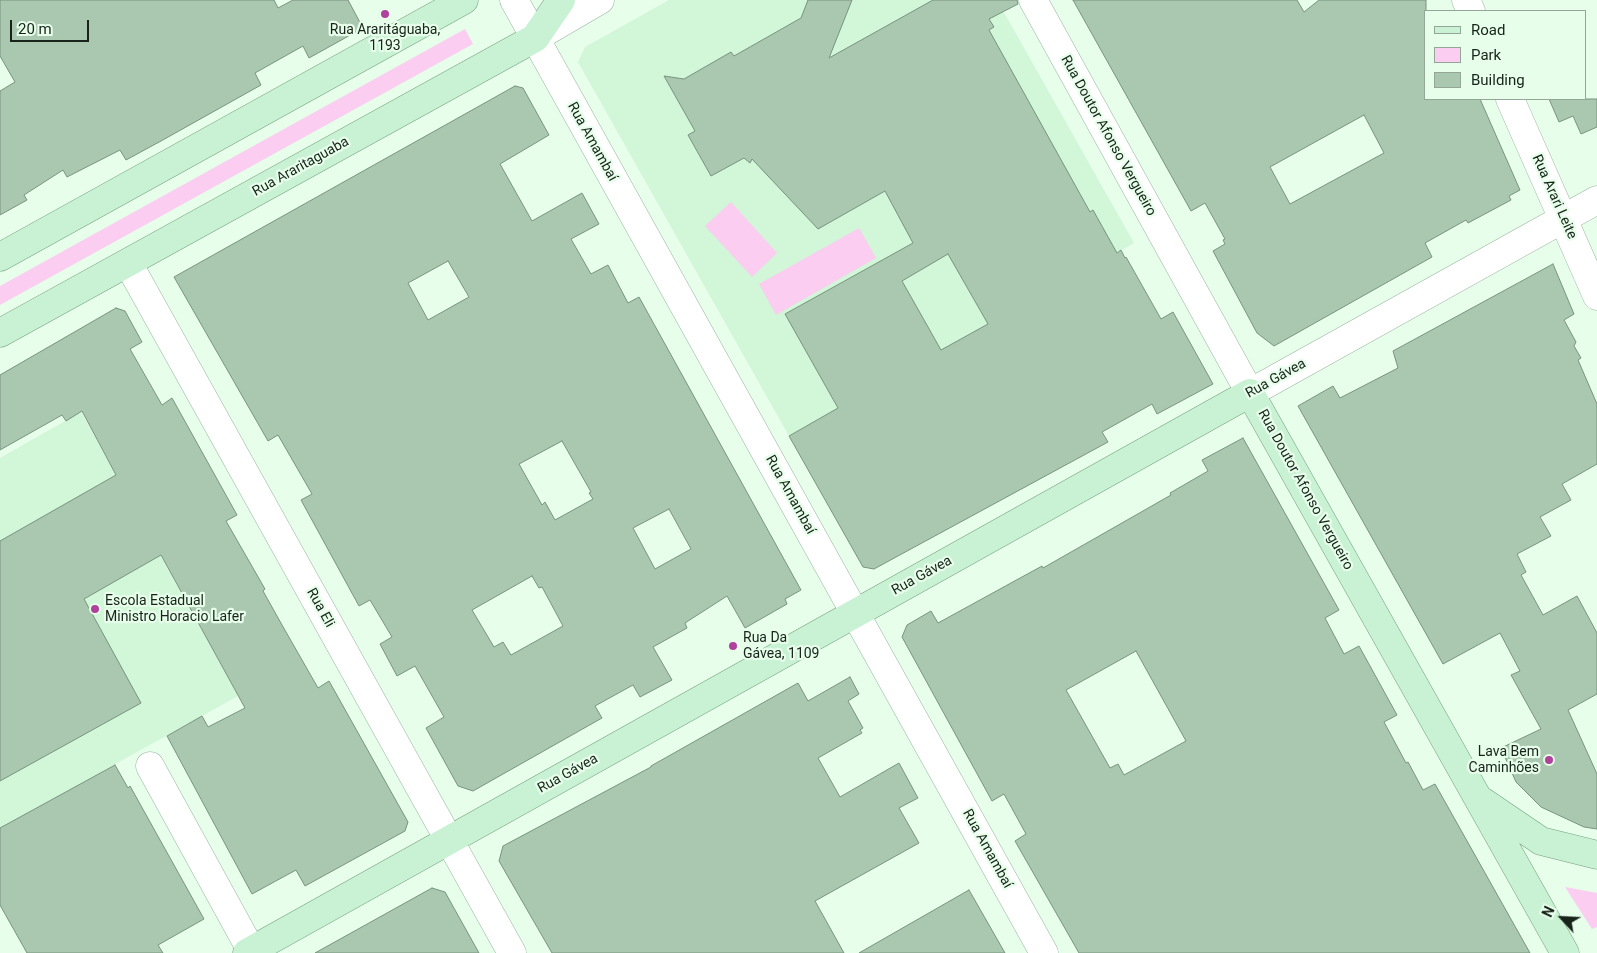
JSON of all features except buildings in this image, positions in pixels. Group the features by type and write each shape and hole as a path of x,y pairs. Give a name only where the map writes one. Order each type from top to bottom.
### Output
{"main road":[{"path":"0,257 464,0"},
{"path":"536,38 561,0"},
{"name":"Rua Araritaguaba","path":"0,333 536,38"},
{"name":"Rua Gávea","path":"249,952 1250,393"},
{"name":"Rua Doutor Afonso Vergueiro","path":"1250,393 1565,953"},
{"path":"1477,798 1541,841 1597,855"}],"street":[{"name":"Rua Amambaí","path":"514,0 1044,953"},
{"name":"Rua Araritaguaba","path":"536,38 600,0"},
{"name":"Rua Doutor Afonso Vergueiro","path":"1033,0 1250,393"},
{"name":"Rua Arari Leite","path":"1510,100 1597,296"},
{"name":"Rua Gávea","path":"1250,393 1597,200"},
{"name":"Rua Eli","path":"128,263 512,953"},
{"path":"150,766 249,952"}],"shaded area":[{"path":"669,0 997,0 1134,243 789,436 578,62 585,47"},
{"name":"Escola Estadual Ministro Horacio Lafer","path":"81,412 238,696 0,828 0,458"}],"green space":[{"path":"465,29 473,44 0,305 0,286"},
{"path":"731,202 777,253 752,277 705,226"},
{"path":"859,228 876,258 776,315 759,284"},
{"path":"1565,887 1597,893 1597,927 1592,929"}],"place":[{"name":"Rua Araritáguaba, 1193","path":"385,14"},
{"name":"Escola Estadual Ministro Horacio Lafer","path":"95,609"},
{"name":"Rua Da Gávea, 1109","path":"733,646"},
{"name":"Lava Bem Caminhões","path":"1549,760"}]}
